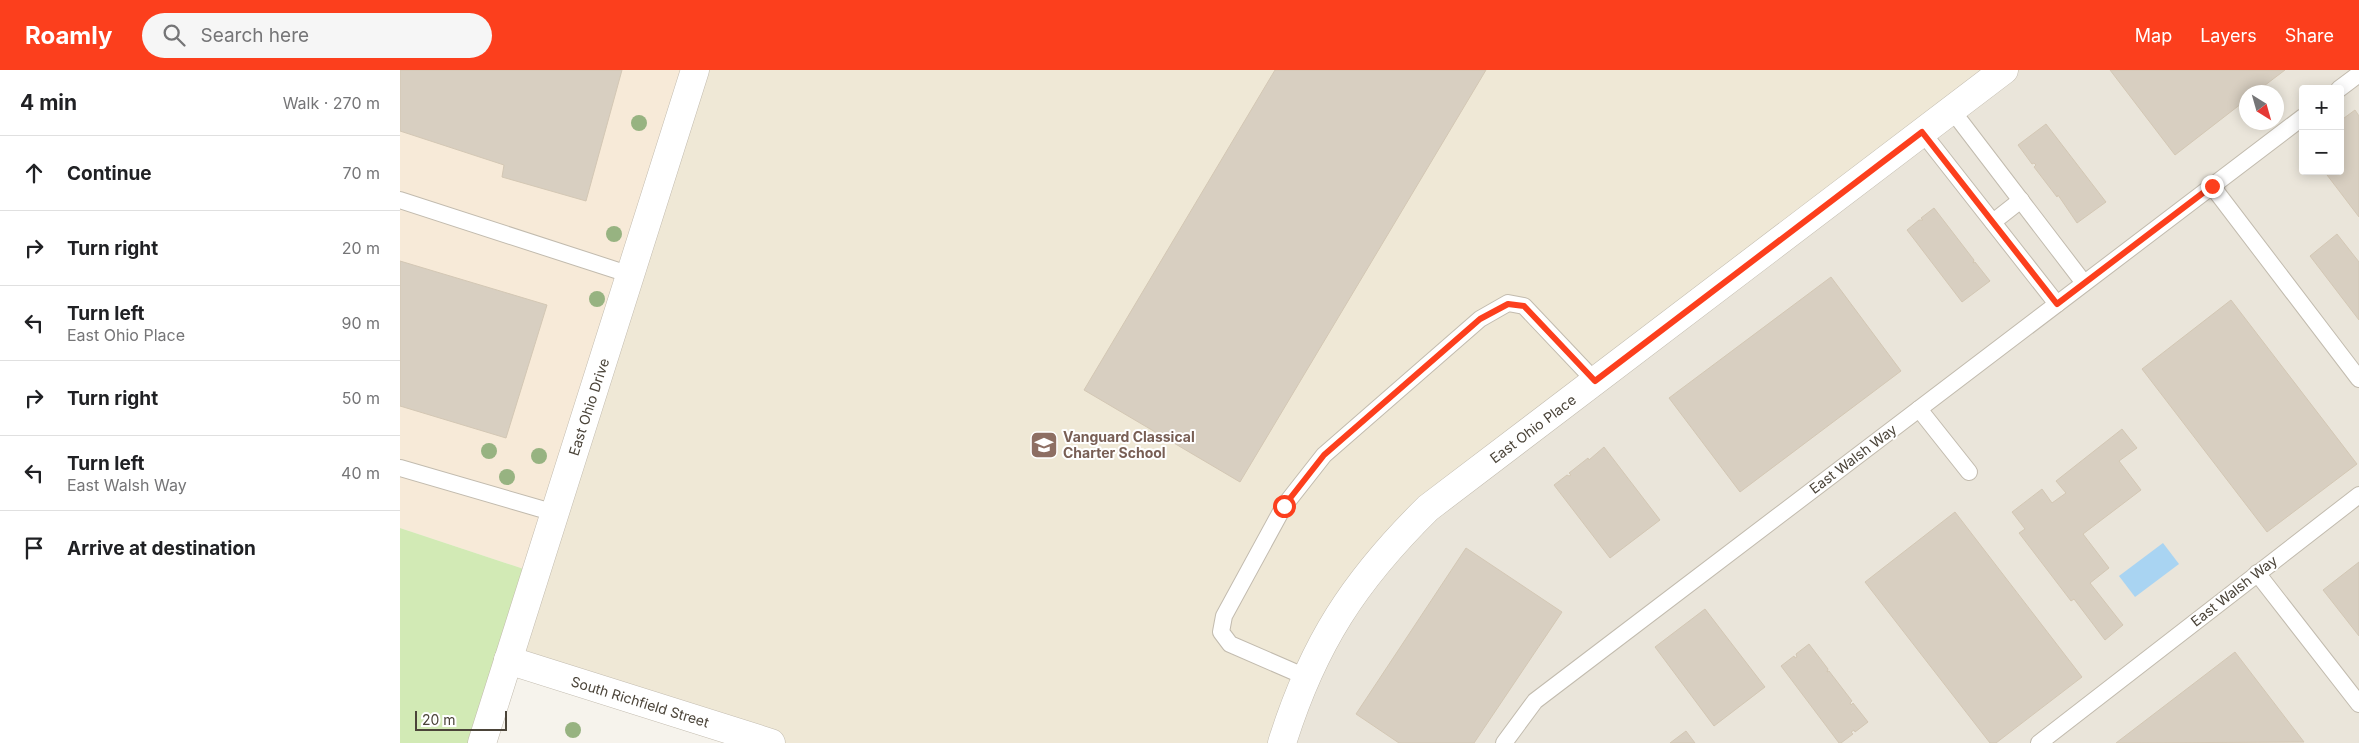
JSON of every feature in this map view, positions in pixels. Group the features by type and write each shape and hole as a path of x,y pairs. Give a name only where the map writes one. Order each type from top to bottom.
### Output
{"street":[{"name":"East Ohio Drive","path":"482,743 631,275 694,70"},
{"name":"East Ohio Place","path":"1282,743 1306,677 1332,624 1360,582 1392,544 1428,508 2004,70"},
{"name":"South Richfield Street","path":"508,660 771,743"}],"lane":[{"path":"2344,85 2359,74"},
{"path":"1951,109 2084,282"},
{"name":"East Walsh Way","path":"1504,743 1535,701 2299,119"},
{"path":"1922,132 2057,304"},
{"path":"2212,186 2359,379"},
{"path":"400,200 631,275"},
{"path":"1993,222 2021,200"},
{"path":"1306,677 1230,644 1221,632 1224,616 1284,506 1324,455 1480,319 1508,304 1524,306 1595,381"},
{"path":"1919,409 1969,472"},
{"path":"400,468 555,513"},
{"name":"East Walsh Way","path":"2039,743 2359,495"},
{"path":"2257,573 2359,704"}],"shaded area":[{"path":"400,70 694,70 536,573 400,528"},
{"name":"Vanguard Classical Charter School","path":"694,70 2004,70 1392,544 1282,743 771,743 508,660"},
{"path":"2004,70 2359,70 2359,743 1282,743 1392,544"}],"green space":[{"path":"400,528 536,573 482,743 400,743"}],"water":[{"path":"2163,543 2179,564 2135,597 2119,576"}],"building":[{"path":"400,70 622,70 586,201 502,177 504,165 400,131"},
{"name":"Vanguard Classical Charter School","path":"1275,70 1486,70 1240,482 1084,390"},
{"path":"2110,70 2285,70 2265,85 2239,85 2239,105 2175,155"},
{"path":"2355,110 2359,116 2359,217 2327,175 2344,175 2344,118"},
{"path":"2046,124 2106,202 2077,223 2058,195 2057,197 2034,167 2036,165 2032,164 2018,145"},
{"path":"1934,208 1974,260 1973,263 1975,262 1990,281 1962,302 1907,230 1919,220 1923,220 1921,218"},
{"path":"2337,234 2359,262 2359,320 2310,256"},
{"path":"400,261 547,305 506,438 400,406"},
{"path":"1831,277 1901,371 1740,492 1669,398"},
{"path":"2231,300 2357,464 2267,532 2142,369"},
{"path":"2122,429 2137,448 2119,461 2141,490 2083,534 2109,568 2090,583 2123,625 2105,640 2074,599 2071,601 2019,533 2025,529 2012,512 2042,489 2052,503 2066,493 2056,481"},
{"path":"1604,447 1660,520 1610,558 1554,485 1567,475 1571,475 1569,473"},
{"path":"1955,512 2082,677 1996,743 1990,743 1865,582"},
{"path":"1466,548 1562,612 1474,743 1399,743 1356,714"},
{"path":"2359,562 2359,636 2323,590"},
{"path":"1705,609 1765,687 1714,726 1655,647"},
{"path":"1809,644 1828,669 1827,672 1829,671 1852,701 1851,705 1853,703 1868,722 1855,732 1854,730 1851,732 1853,734 1841,743 1839,743 1781,666 1794,656 1795,658 1797,657 1796,654"},
{"path":"2235,652 2304,742 2116,743"},
{"path":"1686,731 1695,743 1670,743"}],"place":[{"name":"Vanguard Classical Charter School","path":"1044,445"}],"route":[{"path":"1284,506 1324,455 1480,319 1508,304 1524,306 1595,381 1922,132 2057,304 2212,186"}]}
